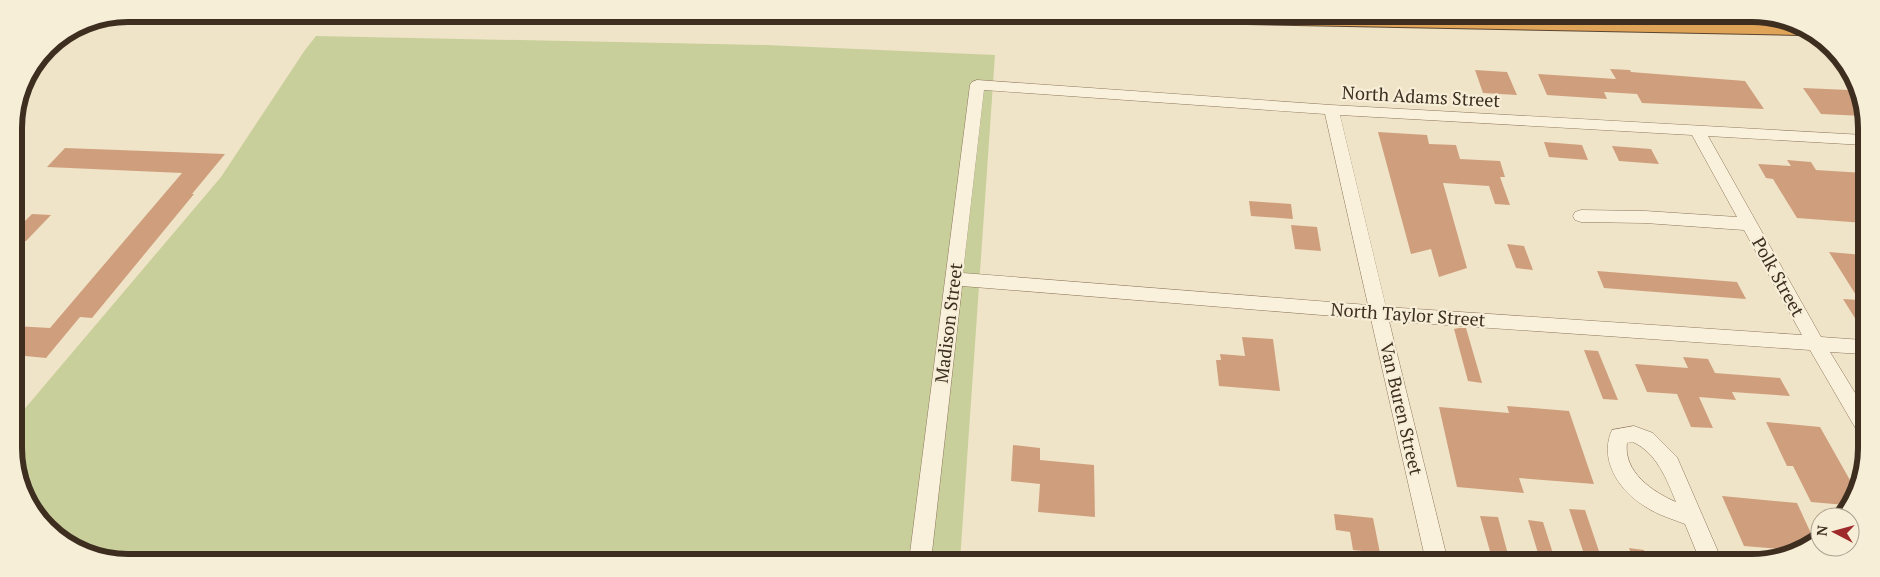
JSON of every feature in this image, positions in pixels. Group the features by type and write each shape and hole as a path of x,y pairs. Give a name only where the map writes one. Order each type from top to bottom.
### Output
{"highway":[{"path":"1448,22 1786,29"}],"street":[{"name":"North Adams Street","path":"977,85 1331,110 1858,140"},
{"name":"Madison Street","path":"921,554 977,85"},
{"name":"Van Buren Street","path":"1331,110 1435,554"},
{"name":"Polk Street","path":"1697,130 1816,345 1858,415"},
{"path":"1580,216 1676,218 1748,224"},
{"name":"North Taylor Street","path":"954,278 1379,313 1858,347"},
{"path":"1693,517 1708,554"}],"green space":[{"path":"316,36 766,45 995,55 960,554 115,554 88,546 64,533 44,513 26,476 22,448 22,412 221,177"}],"building":[{"path":"1610,69 1745,81 1764,109 1642,103 1637,94 1604,92 1607,99 1547,95 1538,74 1616,79"},
{"path":"1475,70 1507,72 1517,95 1483,93"},
{"path":"1803,88 1849,90 1857,116 1821,114"},
{"path":"1378,132 1427,135 1429,144 1456,145 1460,159 1500,161 1505,177 1500,177 1510,205 1495,204 1489,186 1443,183 1467,268 1439,277 1431,249 1411,254"},
{"path":"1544,142 1582,145 1588,160 1549,157"},
{"path":"1612,146 1651,149 1659,164 1619,161"},
{"path":"65,148 225,154 92,318 80,317 46,358 22,356 22,326 50,328 182,173 47,167"},
{"path":"1787,160 1811,162 1816,170 1858,173 1858,223 1797,218 1773,179 1766,178 1758,164 1791,166"},
{"path":"1249,201 1291,204 1293,219 1251,216"},
{"path":"32,214 51,215 26,241 23,241 23,223"},
{"path":"1291,225 1317,227 1321,251 1295,249"},
{"path":"1507,244 1524,246 1533,270 1516,268"},
{"path":"1829,252 1858,255 1858,298"},
{"path":"1597,271 1737,282 1746,299 1604,288"},
{"path":"1843,299 1858,300 1858,323"},
{"path":"1466,328 1482,383 1468,381 1454,329"},
{"path":"1242,337 1273,339 1280,391 1219,386 1216,360 1221,360 1220,354 1245,356"},
{"path":"1584,350 1598,351 1618,400 1603,399"},
{"path":"1683,357 1708,359 1715,373 1780,378 1790,396 1732,392 1736,400 1699,397 1713,428 1691,427 1677,394 1647,392 1635,364 1688,368"},
{"path":"1507,406 1569,411 1594,484 1519,478 1524,493 1457,487 1439,407 1509,413"},
{"path":"1766,422 1820,427 1851,483 1841,505 1811,502 1793,466 1787,466"},
{"path":"1013,445 1040,448 1040,460 1094,465 1095,517 1038,512 1040,484 1011,481"},
{"path":"1722,496 1797,503 1810,531 1810,537 1784,549 1744,546"},
{"path":"1569,509 1585,510 1600,554 1584,554"},
{"path":"1334,514 1373,518 1380,553 1353,550 1350,532 1336,530"},
{"path":"1480,516 1498,517 1508,554 1491,554"},
{"path":"1528,520 1543,522 1553,554 1538,554"},
{"path":"1629,548 1644,550 1645,554 1631,554"}]}
